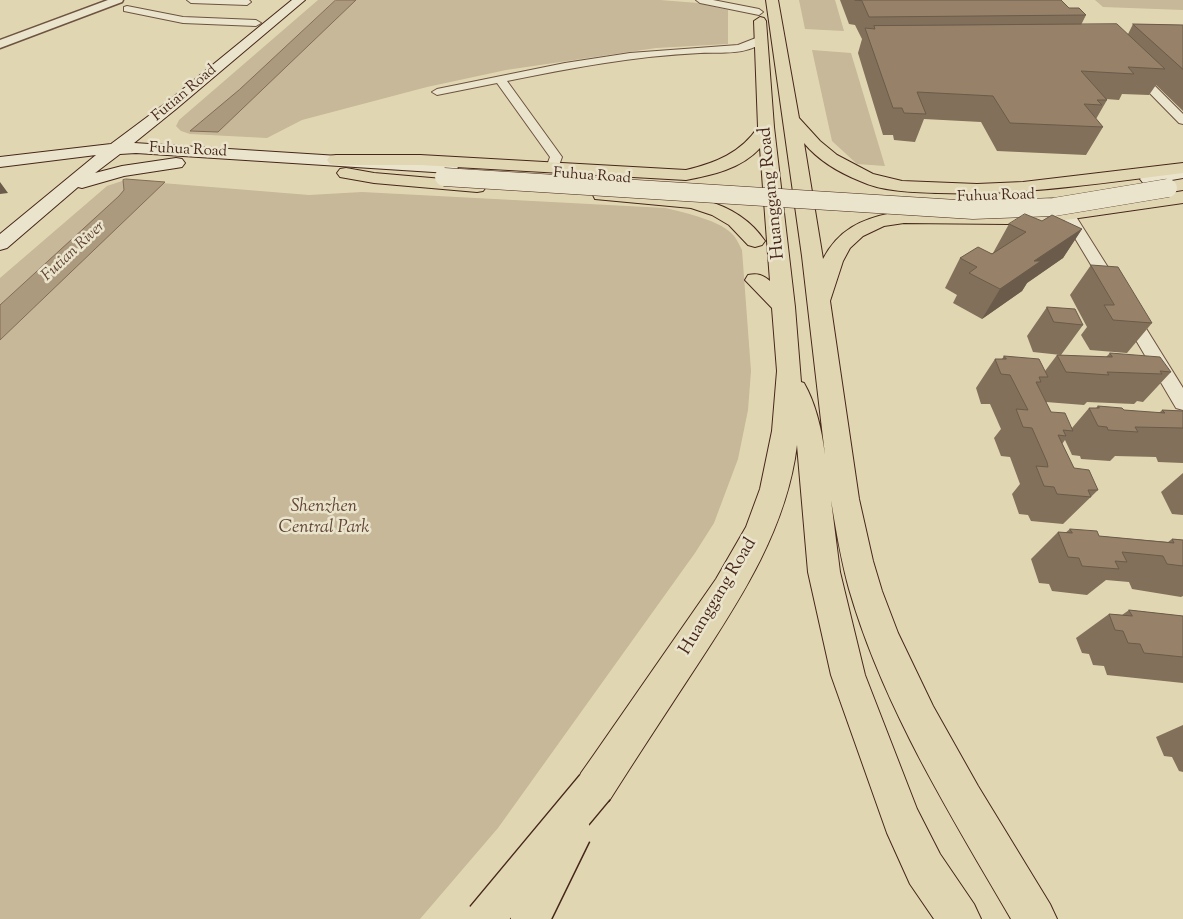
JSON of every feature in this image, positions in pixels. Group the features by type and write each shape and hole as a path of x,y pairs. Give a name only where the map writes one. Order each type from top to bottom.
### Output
{"highway":[{"name":"Huanggang Road","path":"530,919 595,787 715,610 761,527 783,450 788,404 789,371 766,127 761,39 763,4"},
{"name":"Huanggang Road","path":"763,4 792,120 820,304 847,505 859,566 888,650 919,717 972,813 1035,919"},
{"path":"792,120 814,145 831,159 850,170 886,184 916,188 977,189 1023,187 1183,168"},
{"path":"333,165 420,160 686,175 724,166 737,159 760,139 766,127"},
{"path":"333,165 416,182 692,202 712,209 741,225 750,232 755,241"},
{"path":"660,199 674,196 681,189 678,181 666,175"},
{"path":"916,188 901,190 897,193 895,201 904,210 929,218"},
{"path":"820,304 835,255 847,238 867,225 892,219 1011,218 1068,215 1178,190"},
{"path":"756,280 784,307"},
{"path":"789,371 804,416 810,443 820,544 830,604 848,675 862,718 901,819 925,869 959,919"},
{"path":"485,919 595,787"}],"main road":[{"name":"Futian Road","path":"154,113 256,23 285,0"},
{"name":"Futian Road","path":"0,228 47,187 154,113 299,0"},
{"path":"125,122 154,113 151,131 154,137 190,157"},
{"name":"Fuhua Road","path":"4,166 101,150"},
{"name":"Fuhua Road","path":"4,166 28,158 101,150 446,172 973,210 1054,206 1178,190"},
{"path":"4,166 32,169 47,187 69,189 101,176 190,157"},
{"name":"Fuhua Road","path":"446,172 971,199 1015,198 1057,194 1183,173"},
{"name":"Futian Road","path":"0,244 47,187"}],"street":[{"path":"0,44 118,0"},
{"path":"700,0 763,4"},
{"path":"190,4 247,2 220,22"},
{"path":"190,4 235,11"},
{"path":"159,15 171,8"},
{"path":"127,9 183,20 256,23"},
{"path":"437,92 500,79 657,53 744,46 761,39"},
{"path":"1128,65 1183,121"},
{"path":"500,79 556,157 552,168"},
{"path":"1068,215 1183,403"}],"green space":[{"path":"318,0 660,0 698,3 728,10 728,44 656,48 506,70 427,87 302,120 267,138 190,134 181,131 176,126 179,120"},
{"path":"799,0 835,0 844,31 805,29"},
{"path":"1095,0 1183,0 1183,10 1103,7"},
{"path":"812,50 851,53 885,166 857,164 832,141"},
{"name":"Shenzhen Central Park","path":"125,180 309,195 362,192 665,208 702,218 721,226 734,236 742,250 751,371 748,410 738,459 714,523 695,553 498,828 420,919 0,919 0,278 107,186"}],"water":[{"path":"336,0 356,0 218,132 190,131 239,90"},
{"name":"Futian River","path":"123,180 165,182 0,340 0,305 119,196 124,190"}],"building":[{"path":"855,0 1061,0 1069,8 1079,8 1086,15 869,17 862,1"},
{"path":"1117,24 1165,69 1128,67 1134,74 1081,71 1107,100 1097,100 1102,105 1084,104 1103,127 1010,123 993,96 917,92 926,114 904,113 902,108 893,108 865,28 875,29 874,26"},
{"path":"1133,24 1183,25 1183,69"},
{"path":"1025,214 1042,221 1052,215 1082,229 1034,261 1041,261 1000,289 969,273 977,267 960,258 978,247 992,254 1026,232 1009,224"},
{"path":"1091,265 1118,267 1152,323 1113,320 1104,305 1114,305"},
{"path":"1047,307 1075,309 1083,325 1054,322"},
{"path":"1110,353 1160,357 1171,372 1160,371 1162,374 1107,372 1109,375 1066,372 1057,355 1112,357"},
{"path":"1004,356 1039,359 1048,377 1039,377 1041,382 1036,382 1051,412 1065,413 1073,431 1063,430 1066,436 1058,435 1074,468 1089,470 1098,490 1088,490 1091,497 1057,494 1054,487 1044,486 1036,466 1048,467 1047,462 1032,428 1023,427 1016,409 1028,410 1010,375 1001,374 995,359 1006,359"},
{"path":"1098,406 1165,413 1162,410 1183,411 1183,428 1135,427 1138,432 1108,430 1107,427 1098,426 1089,408 1099,408"},
{"path":"1070,529 1097,531 1099,536 1174,543 1172,539 1183,540 1183,566 1167,564 1163,556 1122,552 1127,562 1115,561 1119,569 1082,566 1079,558 1068,557 1058,532 1072,533"},
{"path":"1129,610 1183,616 1183,657 1144,653 1140,644 1128,643 1123,631 1115,630 1109,614 1132,616"}]}
